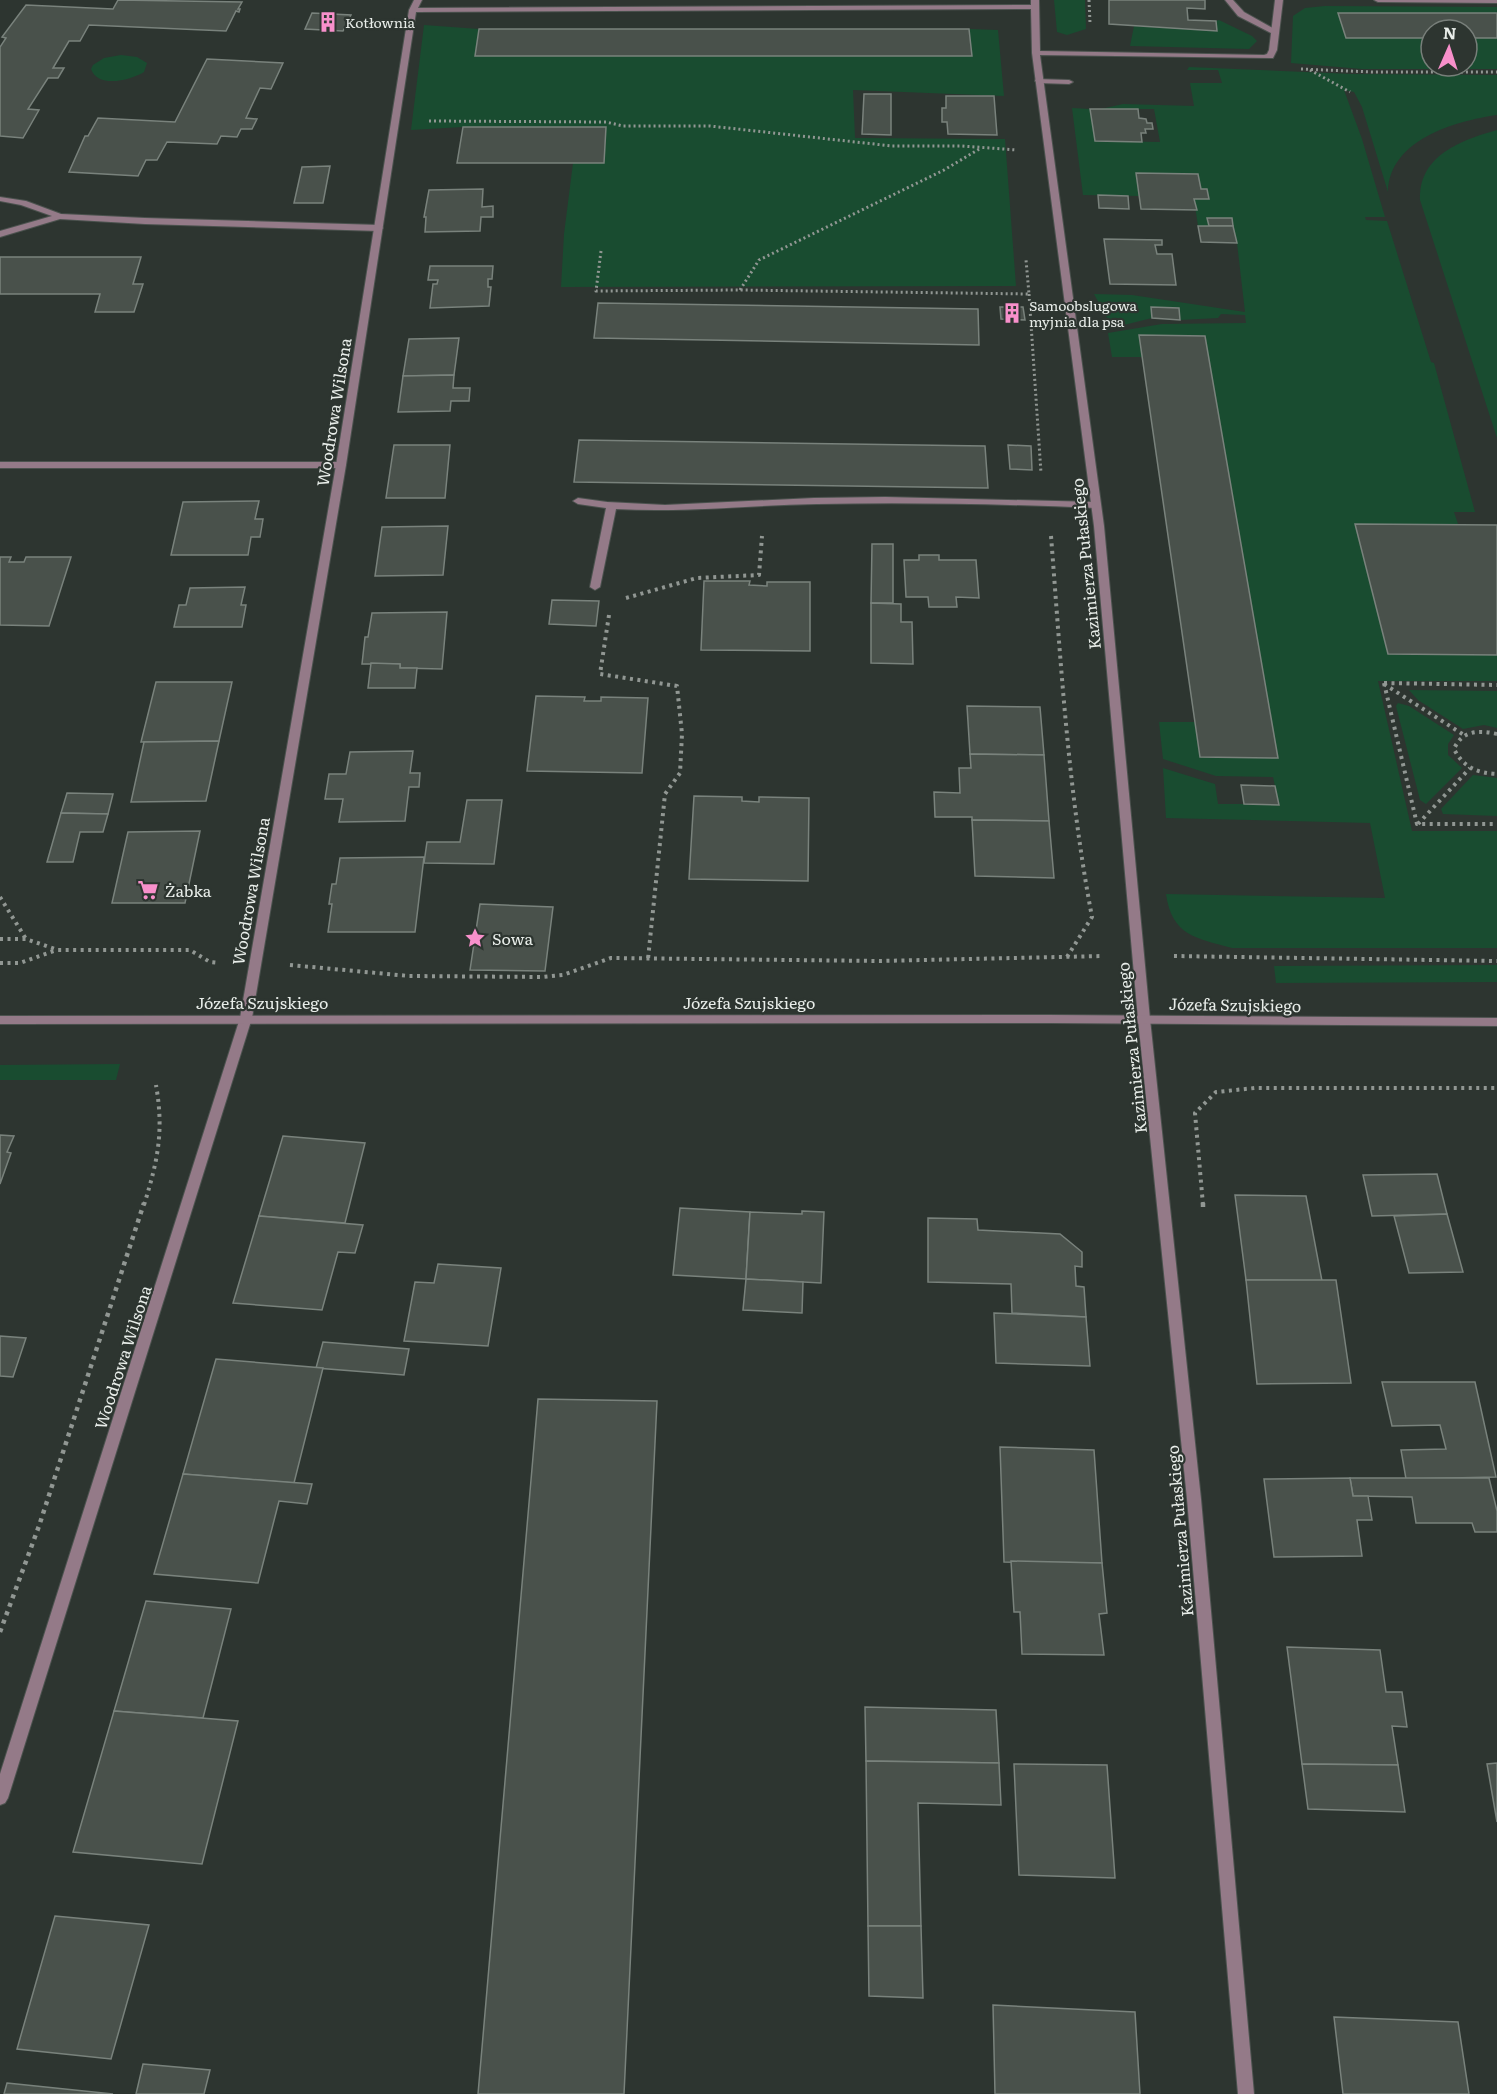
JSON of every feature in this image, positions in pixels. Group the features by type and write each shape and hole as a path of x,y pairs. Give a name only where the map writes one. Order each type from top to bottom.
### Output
{"street":[{"path":"1229,0 1241,14 1274,31"},
{"path":"1036,53 1264,57 1272,53 1279,0"},
{"path":"1378,0 1497,1"},
{"path":"416,5 1035,3"},
{"name":"Kazimierza Pułaskiego","path":"1035,3 1036,53 1096,505 1144,1019 1194,1499 1246,2094"},
{"name":"Woodrowa Wilsona","path":"0,1798 246,1018 341,465 416,5"},
{"path":"1040,81 1069,82"},
{"path":"0,199 23,203 60,216 157,222 379,228"},
{"path":"0,234 60,216"},
{"path":"0,465 341,465"},
{"path":"578,501 611,507 647,508 765,503 906,501 1096,505"},
{"path":"595,586 611,507"},
{"name":"Józefa Szujskiego","path":"0,1020 1144,1019 1497,1022"}],"path":[{"path":"1306,69 1337,83 1350,92"},
{"path":"429,121 606,122 623,126 710,126 892,146 982,147 1017,150 1018,160"},
{"path":"740,290 759,260 944,170 982,147"},
{"path":"1026,250 1036,420 1045,503 1054,548 1065,714 1080,853 1092,916 1067,957"},
{"path":"601,251 597,291 740,290 1029,294"},
{"path":"620,600 697,578 759,575 765,503"},
{"path":"610,603 600,674 677,686 682,734 680,774 665,794 648,959"},
{"path":"1384,683 1497,685"},
{"path":"1384,683 1464,735"},
{"path":"1384,683 1418,824"},
{"path":"1497,734 1477,731 1464,735 1456,743 1454,749 1462,763 1470,768 1497,774"},
{"path":"1418,824 1470,768"},
{"path":"1418,824 1497,824"},
{"path":"0,897 26,939"},
{"path":"0,939 26,939 58,950 190,951 216,963 290,964 409,976 543,977 562,975 611,958 879,961 1138,956 1497,961"},
{"path":"0,963 20,963 58,950"},
{"path":"0,1632 39,1526 155,1171 163,1139 162,1117 156,1085"},
{"path":"1203,1213 1195,1113 1216,1092 1255,1088 1497,1088"}],"green space":[{"path":"1054,0 1085,0 1086,29 1067,35 1057,32"},
{"path":"1325,6 1497,7 1497,69 1479,69 1479,18 1419,18 1419,69 1362,69 1291,63 1293,16 1305,8"},
{"path":"1219,20 1252,36 1257,41 1249,49 1130,46 1134,26 1216,31 1216,21"},
{"path":"424,25 479,29 475,56 972,56 969,29 998,30 1004,96 853,90 855,138 1005,139 1016,286 561,287 564,234 573,163 604,163 606,127 463,127 411,130"},
{"path":"121,55 137,57 147,63 144,72 123,80 107,81 100,79 91,69 104,58"},
{"path":"1189,67 1419,74 1419,78 1479,78 1479,75 1497,75 1497,115 1444,128 1412,146 1400,159 1391,174 1388,192 1362,107 1354,92 1344,90 1362,139 1385,217 1365,217 1366,220 1387,221 1431,362 1434,363 1475,512 1454,512 1458,524 1355,524 1388,654 1497,655 1497,681 1378,681 1412,831 1497,831 1497,948 1232,948 1197,938 1188,933 1180,927 1169,908 1166,894 1385,898 1370,823 1166,818 1163,768 1215,784 1218,804 1279,804 1273,777 1216,776 1163,759 1159,722 1195,722 1200,757 1278,758 1142,357 1112,357 1108,333 1162,324 1246,323 1245,315 1221,314 1218,318 1180,320 1179,308 1151,307 1152,318 1108,329 1107,318 1094,294 1132,295 1245,312 1237,243 1231,218 1209,226 1198,226 1194,199 1209,199 1201,189 1198,174 1136,174 1139,196 1083,195 1072,108 1090,109 1095,141 1160,142 1154,109 1101,109 1123,104 1194,106 1190,83 1222,83 1218,70 1187,70"},
{"path":"1497,130 1497,438 1420,200 1421,185 1434,161 1456,145"},
{"path":"1409,690 1497,691 1497,728 1484,725 1463,729 1418,700"},
{"path":"1398,703 1409,706 1454,735 1448,744 1448,755 1462,768 1426,804 1420,800 1396,706"},
{"path":"1473,775 1497,778 1497,816 1443,814 1441,809"},
{"path":"1497,965 1497,982 1276,983 1274,966"},
{"path":"120,1064 116,1080 0,1080 0,1065"}],"building":[{"path":"118,0 242,2 238,9 240,9 239,12 236,11 226,31 89,25 80,41 69,41 53,68 64,68 58,78 48,78 28,109 39,110 23,138 0,136 0,47 6,38 2,37 26,5 113,9"},
{"path":"1109,0 1205,0 1205,9 1187,8 1188,20 1216,21 1217,31 1109,24"},
{"name":"Kotłownia","path":"312,13 351,15 343,31 305,29"},
{"path":"1338,13 1497,13 1497,38 1479,38 1479,18 1419,18 1419,38 1346,38"},
{"path":"479,29 969,29 972,56 475,56"},
{"path":"207,59 283,63 271,89 260,88 246,118 257,119 252,129 241,129 237,137 221,136 217,144 167,142 157,160 146,160 138,176 69,172 85,136 88,136 98,118 175,122"},
{"path":"864,94 891,94 891,135 862,134"},
{"path":"946,96 994,96 997,135 948,134 947,122 942,122 942,108 946,108"},
{"path":"1090,109 1138,109 1139,118 1152,123 1153,129 1145,129 1146,133 1141,133 1142,142 1095,141"},
{"path":"463,127 606,127 604,163 457,163"},
{"path":"330,166 323,203 294,203 302,167"},
{"path":"1136,173 1198,174 1201,189 1207,189 1209,199 1194,199 1197,210 1141,209"},
{"path":"483,189 482,207 493,206 493,217 481,217 480,231 425,232 426,217 424,217 429,190"},
{"path":"1098,195 1128,196 1129,209 1099,208"},
{"path":"1207,218 1232,218 1233,226 1209,226"},
{"path":"1198,226 1233,226 1237,243 1201,242"},
{"path":"1104,239 1162,240 1162,245 1155,245 1157,254 1172,254 1176,285 1110,284"},
{"path":"0,257 141,257 133,284 143,284 134,312 95,312 100,294 0,294"},
{"path":"430,266 493,266 492,279 488,279 488,287 491,287 489,306 430,308 433,284 437,284 438,280 428,280"},
{"path":"598,303 978,309 979,345 594,338"},
{"name":"Samoobslugowa myjnia dla psa","path":"1000,307 1023,307 1025,320 1001,319"},
{"path":"1151,307 1179,308 1180,320 1152,318"},
{"path":"1139,335 1205,336 1278,758 1200,757"},
{"path":"459,338 454,375 403,376 409,339"},
{"path":"454,375 453,388 470,388 469,401 451,401 450,411 398,412 403,376"},
{"path":"579,440 985,446 988,488 574,482"},
{"path":"394,445 450,445 445,498 386,498"},
{"path":"1008,445 1031,446 1032,470 1010,469"},
{"path":"259,501 255,519 263,519 260,537 251,537 248,555 171,555 183,502"},
{"path":"1355,524 1497,525 1497,655 1388,654"},
{"path":"448,526 443,575 375,576 382,527"},
{"path":"872,544 893,544 893,603 871,603"},
{"path":"919,555 939,555 939,560 976,560 979,598 956,597 957,607 929,607 928,597 906,597 904,560 919,560"},
{"path":"0,557 11,557 9,562 24,562 26,557 71,557 49,626 0,625"},
{"path":"704,581 750,581 749,585 767,586 767,582 810,582 810,651 701,650"},
{"path":"245,587 241,605 246,605 242,627 174,627 179,605 186,605 190,588"},
{"path":"552,600 599,601 596,626 549,624"},
{"path":"871,603 901,604 901,622 912,622 913,664 871,663"},
{"path":"447,612 442,669 400,668 400,664 362,664 365,637 368,637 372,613"},
{"path":"371,663 400,664 400,668 417,668 415,688 368,688"},
{"path":"156,682 232,682 219,741 141,742"},
{"path":"536,696 585,697 584,701 601,701 601,697 648,698 642,773 527,771"},
{"path":"967,706 1040,707 1044,755 970,754"},
{"path":"219,741 206,801 131,802 144,742"},
{"path":"413,751 410,773 420,773 419,787 409,787 405,821 339,822 343,799 325,799 329,774 346,774 350,752"},
{"path":"970,754 1044,755 1049,821 935,817 934,792 960,793 959,768 971,768"},
{"path":"1241,785 1275,786 1279,805 1244,804"},
{"path":"67,793 113,794 108,814 61,813"},
{"path":"694,796 742,797 742,801 759,802 759,797 809,798 808,881 689,879"},
{"path":"467,800 502,800 494,864 424,863 427,842 460,842"},
{"path":"61,813 108,814 103,832 80,832 73,862 47,862"},
{"path":"972,820 1049,821 1054,878 975,876"},
{"path":"200,831 185,903 112,903 128,832"},
{"path":"424,857 415,932 328,932 332,884 336,884 340,858"},
{"path":"480,904 553,907 545,971 470,970"},
{"path":"0,1135 14,1136 7,1152 11,1153 0,1184"},
{"path":"283,1136 365,1143 345,1223 259,1216"},
{"path":"1437,1174 1447,1214 1372,1216 1363,1175"},
{"path":"1235,1195 1306,1196 1322,1281 1246,1280"},
{"path":"680,1208 750,1212 746,1279 673,1275"},
{"path":"802,1211 824,1212 821,1283 746,1279 750,1212 802,1214"},
{"path":"1447,1214 1463,1272 1409,1273 1394,1216"},
{"path":"259,1216 363,1225 355,1253 338,1252 322,1310 233,1303"},
{"path":"928,1218 977,1219 978,1230 1060,1234 1082,1252 1082,1267 1075,1266 1076,1286 1084,1287 1086,1317 1012,1313 1011,1284 928,1282"},
{"path":"438,1264 501,1268 488,1346 404,1341 415,1282 434,1283"},
{"path":"746,1279 803,1282 802,1313 743,1310"},
{"path":"1246,1280 1336,1280 1351,1383 1257,1384"},
{"path":"994,1313 1086,1317 1090,1366 996,1363"},
{"path":"0,1336 26,1338 13,1377 0,1376"},
{"path":"323,1342 409,1349 404,1375 316,1368"},
{"path":"216,1359 323,1368 294,1483 183,1474"},
{"path":"1382,1382 1475,1382 1496,1477 1406,1479 1401,1450 1446,1449 1440,1425 1392,1426"},
{"path":"538,1399 657,1401 624,2094 478,2094"},
{"path":"1000,1447 1094,1450 1102,1563 1004,1562"},
{"path":"183,1474 312,1484 307,1504 279,1501 258,1583 154,1574"},
{"path":"1350,1478 1489,1478 1497,1511 1497,1532 1475,1532 1472,1523 1416,1523 1412,1497 1353,1496"},
{"path":"1350,1478 1353,1496 1368,1496 1372,1520 1357,1520 1362,1556 1274,1557 1264,1479"},
{"path":"1011,1561 1102,1563 1107,1613 1099,1614 1104,1655 1022,1654 1020,1612 1014,1612"},
{"path":"146,1601 231,1609 203,1718 114,1711"},
{"path":"1287,1647 1380,1650 1386,1692 1402,1692 1407,1727 1392,1726 1398,1765 1302,1764"},
{"path":"865,1707 996,1710 999,1763 866,1761"},
{"path":"114,1711 238,1721 202,1864 73,1852"},
{"path":"866,1761 999,1763 1001,1805 918,1803 921,1926 868,1926"},
{"path":"1497,1763 1497,1822 1487,1764"},
{"path":"1014,1764 1107,1765 1115,1878 1019,1875"},
{"path":"1302,1764 1398,1765 1405,1812 1308,1809"},
{"path":"55,1916 149,1925 111,2059 17,2049"},
{"path":"868,1926 921,1926 923,1998 869,1996"},
{"path":"993,2005 1135,2012 1140,2094 995,2094"},
{"path":"1334,2017 1458,2022 1469,2094 1343,2094"},
{"path":"143,2064 210,2070 204,2094 136,2094"},
{"path":"7,2083 113,2094 4,2094"}],"place":[{"name":"Kotłownia","path":"328,22"},
{"name":"Samoobslugowa myjnia dla psa","path":"1012,313"},
{"name":"Żabka","path":"148,890"},
{"name":"Sowa","path":"475,938"}]}
